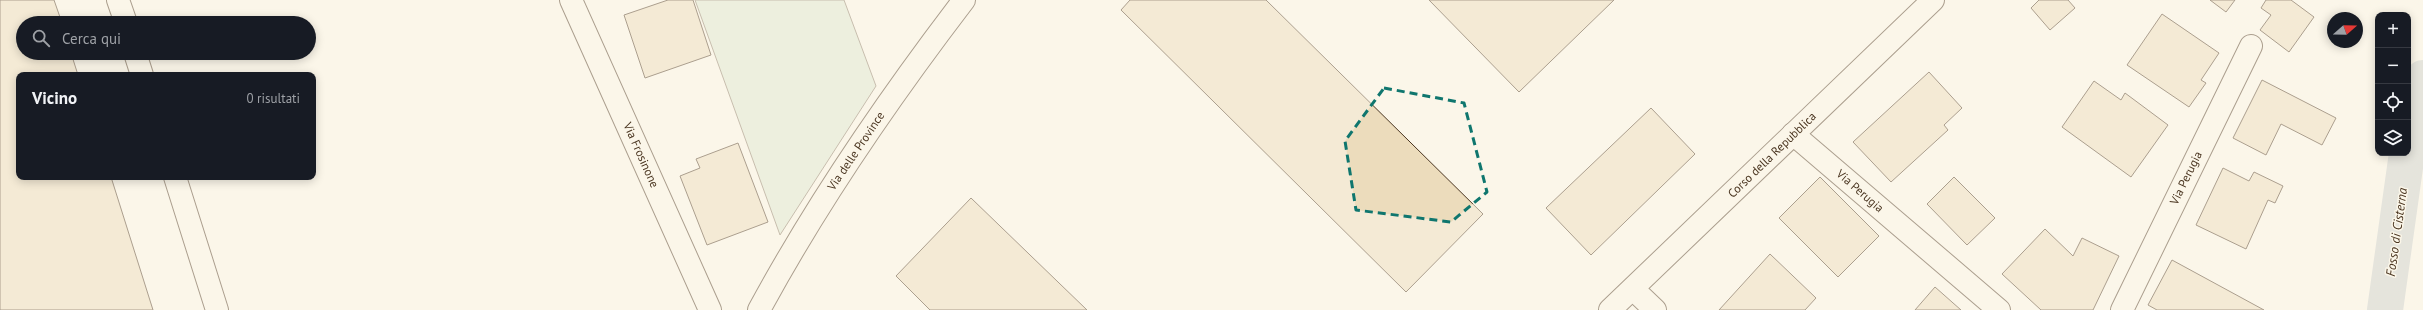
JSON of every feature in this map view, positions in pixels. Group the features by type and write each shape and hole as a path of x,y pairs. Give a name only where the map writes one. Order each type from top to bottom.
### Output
{"street":[{"path":"118,0 124,16"},
{"name":"Via Frosinone","path":"571,0 710,310"},
{"name":"Via delle Province","path":"759,310 794,249 855,152 906,78 964,0"},
{"name":"Corso della Repubblica","path":"1610,310 1933,0"},
{"name":"Via Perugia","path":"2122,310 2250,46"},
{"path":"137,60 141,72"},
{"name":"Via Perugia","path":"1793,134 1999,310"},
{"path":"176,180 217,310"},
{"path":"1633,289 1655,310"}],"highlighted area":[{"path":"1384,88 1464,103 1487,192 1451,222 1356,210 1345,141"}],"green space":[{"path":"695,0 844,0 876,86 780,235"}],"building":[{"path":"0,0 54,0 60,16 16,16 16,60 73,60 77,72 16,72 16,180 112,180 153,310 0,310"},
{"path":"668,0 693,0 711,55 645,78 624,15"},
{"path":"1130,0 1266,0 1483,214 1406,292 1121,10"},
{"path":"1429,0 1614,0 1519,92"},
{"path":"2039,0 2068,0 2075,8 2050,30 2031,8"},
{"path":"2210,0 2235,0 2226,12"},
{"path":"2266,0 2291,0 2314,17 2289,52 2260,30 2271,15 2261,8"},
{"path":"2162,14 2219,53 2201,80 2206,83 2189,107 2127,65"},
{"path":"1929,72 1962,108 1944,125 1948,130 1891,182 1853,142"},
{"path":"2262,80 2336,118 2322,145 2281,124 2266,155 2233,138"},
{"path":"2094,81 2121,100 2125,93 2168,125 2131,177 2062,127"},
{"path":"1651,108 1695,154 1591,255 1546,208"},
{"path":"738,143 768,222 707,245 680,176 700,168 696,159"},
{"path":"2223,168 2249,181 2254,172 2283,186 2275,203 2268,200 2246,249 2196,225"},
{"path":"1820,177 1879,236 1838,277 1779,218"},
{"path":"1954,177 1995,218 1967,245 1927,204"},
{"path":"971,198 1087,310 930,310 896,276"},
{"path":"2045,229 2073,256 2082,238 2119,256 2093,310 2041,310 2002,274"},
{"path":"1770,254 1816,298 1805,310 1719,310"},
{"path":"2172,260 2264,310 2157,310 2148,305"},
{"path":"1935,287 1961,310 1915,310"}],"waterway":[{"name":"Fosso di Cisterna","path":"2411,124 2416,90 2423,78"},
{"name":"Fosso di Cisterna","path":"2385,310 2407,156"}]}
